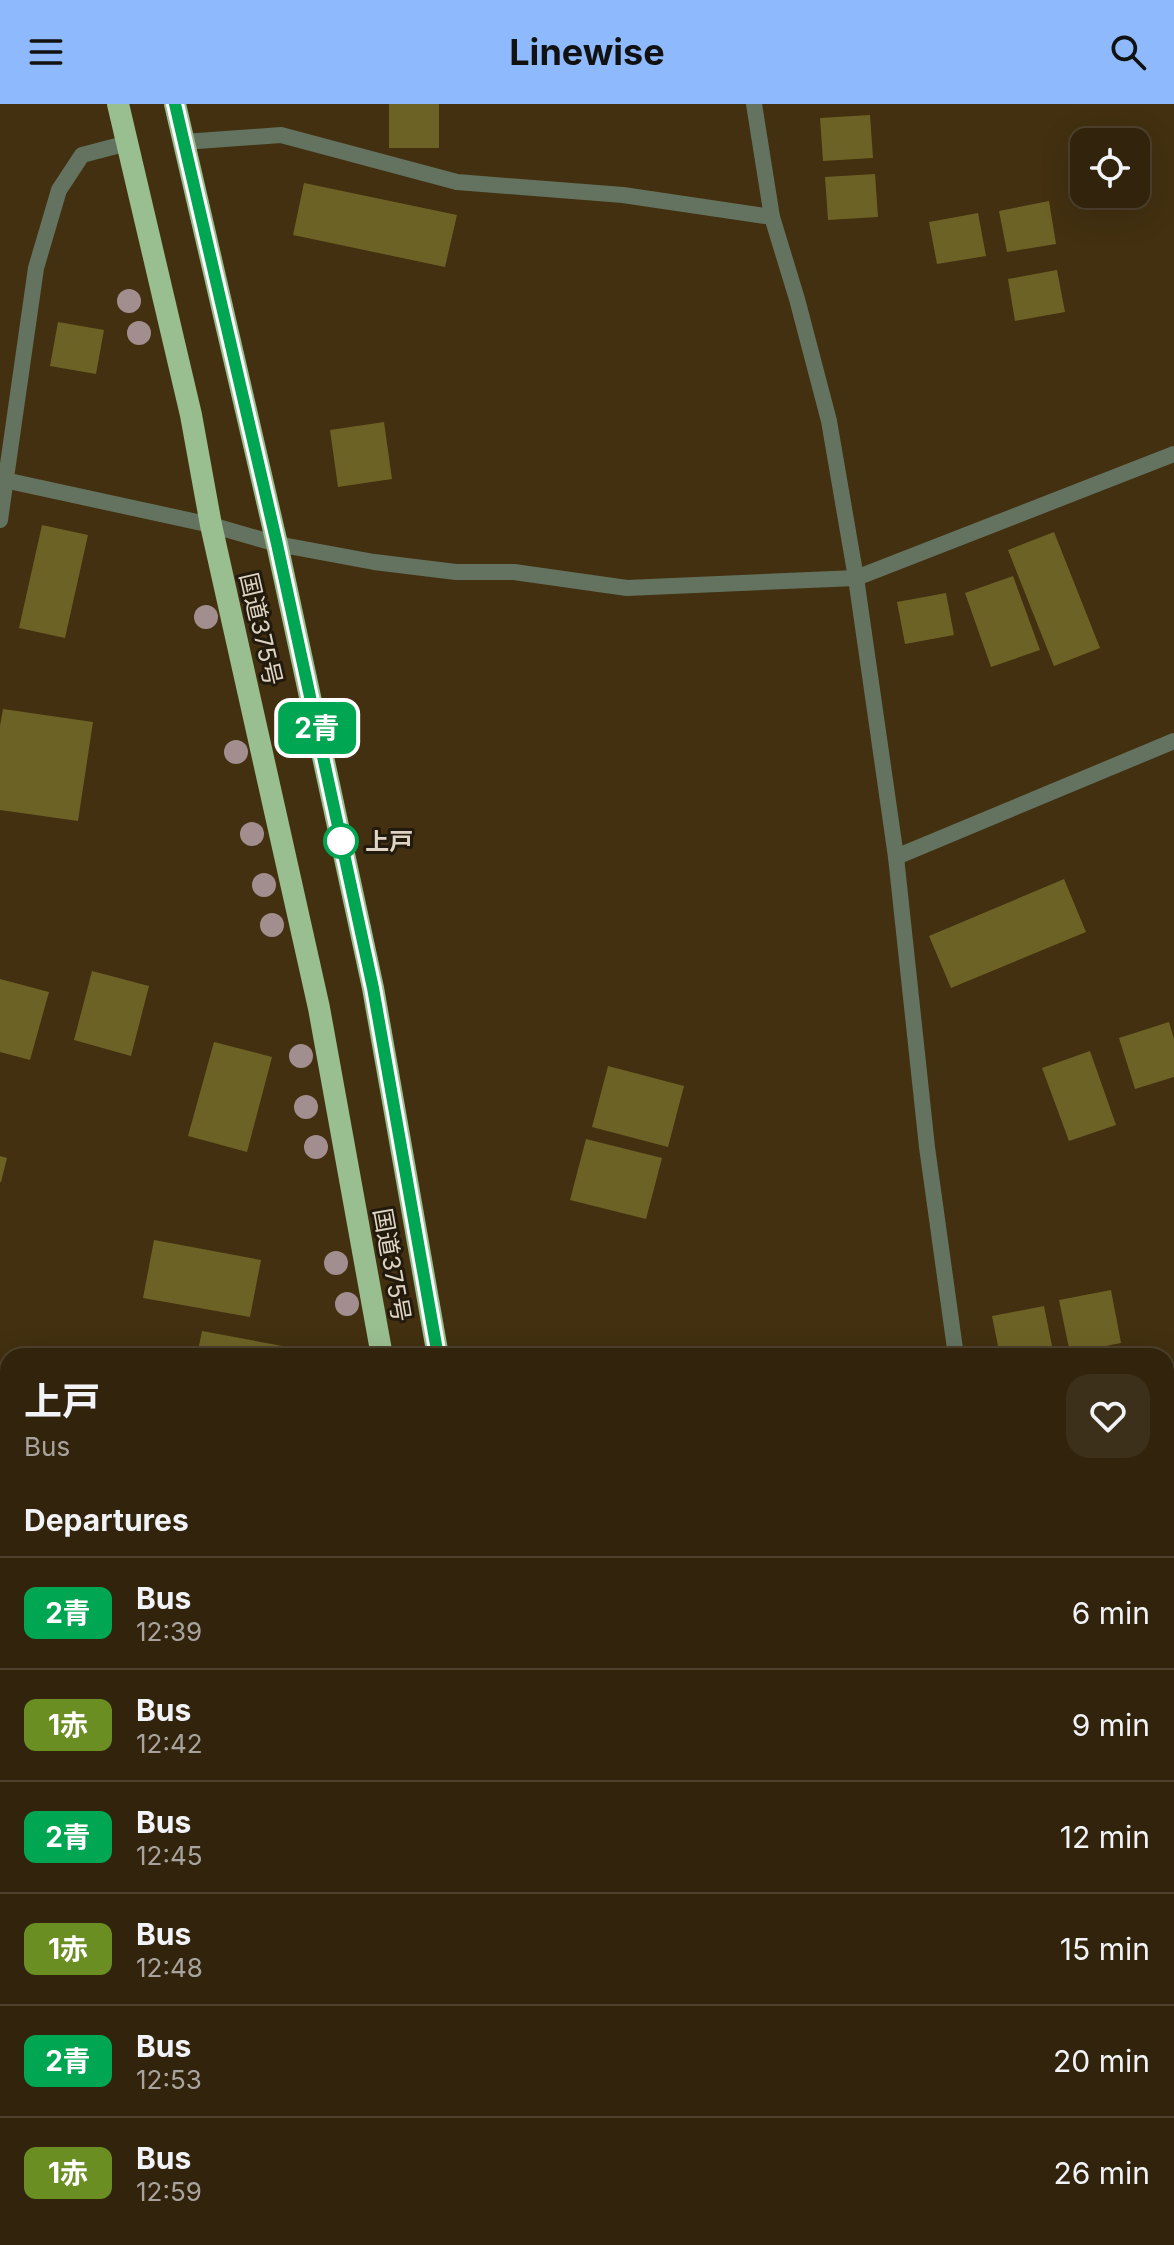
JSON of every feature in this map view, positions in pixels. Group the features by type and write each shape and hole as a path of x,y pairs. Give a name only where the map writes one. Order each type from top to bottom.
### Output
{"highway":[{"name":"国道375号","path":"118,104 191,415 211,525 319,1008 381,1348"},
{"name":"国道375号","path":"175,104 277,544 373,988 437,1348"}],"street":[{"path":"754,104 772,217 829,421 856,578 896,857 927,1147 955,1348"},
{"path":"184,142 281,135 457,182 623,195 772,217"},
{"path":"0,520 3,480 36,268 59,190 82,155 128,143"},
{"path":"3,480 211,525 277,544 374,562 456,572 514,572 627,588 856,578 1174,454"},
{"path":"896,857 1174,741"}],"building":[{"path":"389,104 439,104 439,148 389,148"},
{"path":"870,115 873,158 823,161 820,118"},
{"path":"875,174 878,217 828,220 825,177"},
{"path":"304,183 457,215 445,267 293,235"},
{"path":"1049,201 1056,244 1007,252 999,211"},
{"path":"978,213 986,256 937,264 929,222"},
{"path":"1057,270 1065,312 1015,321 1008,279"},
{"path":"58,322 104,330 96,374 50,366"},
{"path":"384,422 392,479 338,487 330,430"},
{"path":"42,525 88,535 65,638 19,628"},
{"path":"1054,532 1100,648 1054,666 1008,550"},
{"path":"1013,576 1040,650 991,667 965,593"},
{"path":"946,593 954,635 905,644 897,602"},
{"path":"3,709 93,722 78,821 0,810 0,726"},
{"path":"1064,879 1086,932 951,988 929,936"},
{"path":"92,971 149,986 131,1056 74,1040"},
{"path":"0,979 49,992 30,1060 0,1052"},
{"path":"1169,1022 1174,1039 1174,1077 1135,1089 1119,1038"},
{"path":"214,1042 272,1057 247,1152 188,1136"},
{"path":"1090,1051 1116,1125 1069,1141 1042,1068"},
{"path":"608,1066 684,1086 668,1147 592,1127"},
{"path":"586,1139 662,1158 646,1219 570,1200"},
{"path":"0,1156 7,1158 1,1182 0,1182"},
{"path":"154,1240 261,1260 250,1317 143,1298"},
{"path":"1111,1290 1121,1343 1096,1348 1069,1348 1059,1300"},
{"path":"1044,1306 1052,1348 998,1348 992,1316"},
{"path":"202,1331 293,1348 199,1348"}],"bus line":[{"name":"2青","path":"175,104 277,544 373,988 437,1348"}],"place":[{"name":"上戸","path":"341,841"}]}
